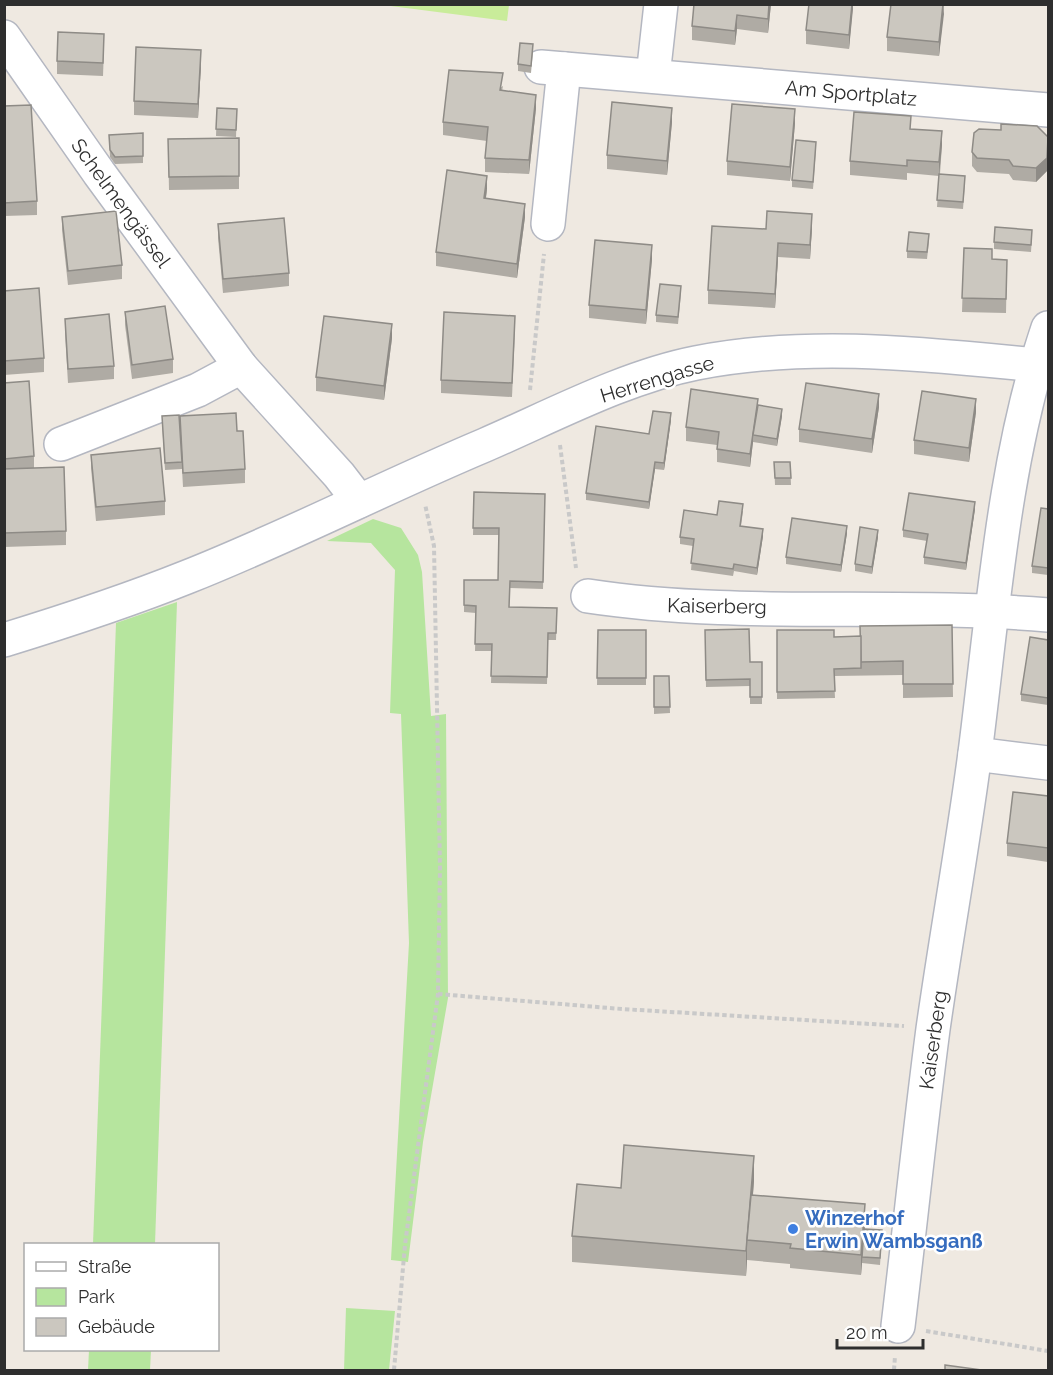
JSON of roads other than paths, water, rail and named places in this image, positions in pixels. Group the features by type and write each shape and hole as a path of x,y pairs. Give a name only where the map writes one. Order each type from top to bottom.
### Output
{"street":[{"path":"653,76 661,4"},
{"name":"Schelmengässel","path":"4,37 99,173 241,367 339,475 359,501"},
{"name":"Am Sportplatz","path":"548,224 552,68 1048,110"},
{"name":"Kaiserberg","path":"898,1326 933,1028 975,754 991,610 1022,423 1042,366 1048,328"},
{"name":"Herrengasse","path":"4,640 94,612 181,580 414,475 619,387 694,363 781,350 889,352 1042,366"},
{"path":"61,444 198,390 241,367"},
{"name":"Kaiserberg","path":"588,596 687,607 991,610 1048,615"},
{"path":"975,754 1048,763"}],"place":[{"name":"Winzerhof Erwin Wambsganß","path":"793,1229"}]}
